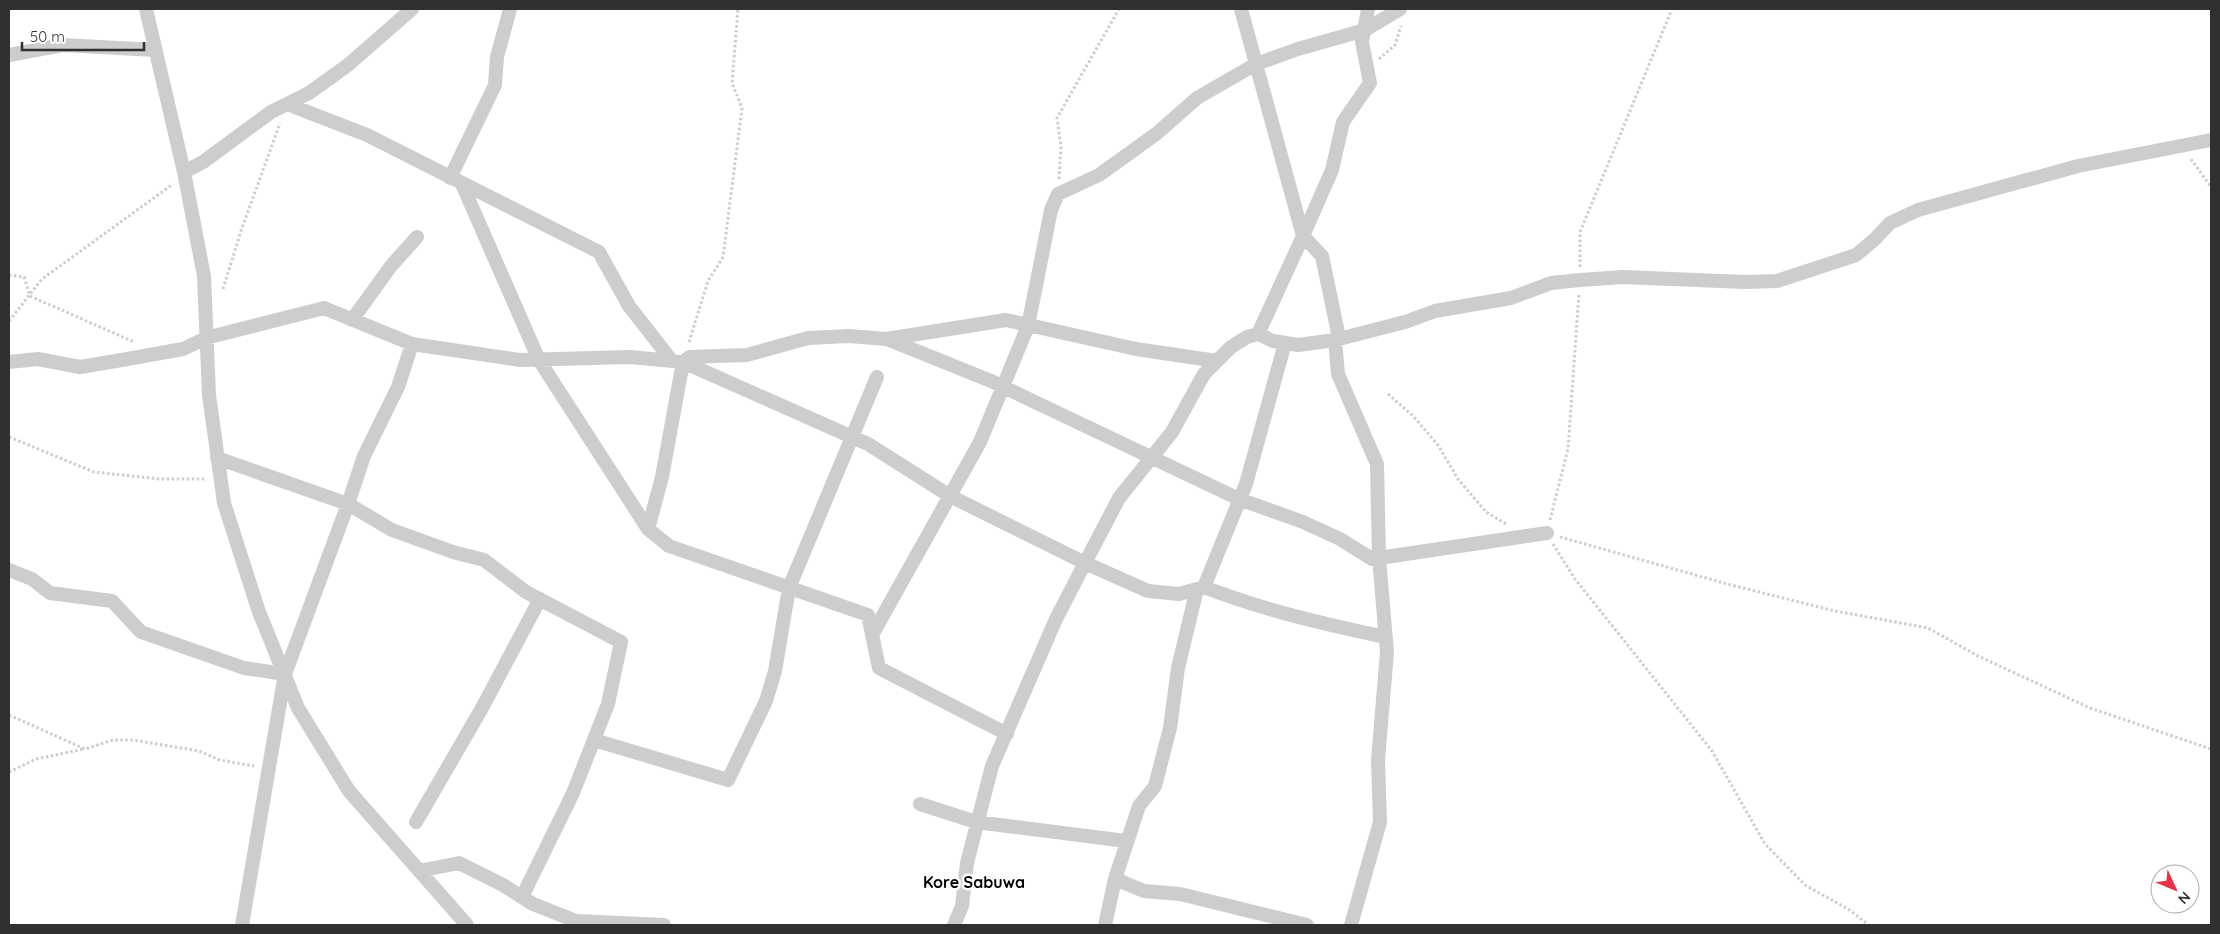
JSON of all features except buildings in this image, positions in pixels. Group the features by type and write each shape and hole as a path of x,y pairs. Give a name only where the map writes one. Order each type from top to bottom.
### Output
{"street":[{"path":"146,9 184,173 204,276 209,395 224,503 259,612 298,708 350,791 467,925"},
{"path":"184,173 203,162 271,112 310,93 348,65 412,9"},
{"path":"510,9 497,58 495,85 456,181 539,360 648,529 669,546 868,615 879,668 1007,734"},
{"path":"1241,9 1304,236 1322,256 1338,333 1336,340 1338,374 1376,464 1379,558 1387,652 1378,760 1380,822 1351,925"},
{"path":"1258,334 1304,236 1332,170 1343,122 1370,83 1362,42 1368,9"},
{"path":"872,635 980,442 1001,386 1028,326 1050,210 1058,194 1099,175 1156,134 1197,98 1256,64 1298,49 1364,30 1402,13"},
{"path":"9,55 63,45 155,50"},
{"path":"287,104 367,135 599,252 629,306 678,362 662,478 648,529"},
{"path":"954,925 962,906 967,862 992,766 1056,619 1119,498 1172,432 1204,374 1232,347 1247,337 1258,334 1272,341 1298,345 1336,340 1405,322 1435,311 1511,298 1551,283 1623,277 1745,282 1777,281 1856,255 1876,239 1890,223 1918,210 2078,166 2211,140"},
{"path":"352,320 391,266 417,237"},
{"path":"9,362 38,359 80,367 183,349 206,338 324,308 412,344 520,360 630,357 678,362 868,444 950,496 1085,563 1148,591 1179,594 1200,588 1313,621 1386,637"},
{"path":"678,362 690,357 747,355 808,338 848,336 886,339 1006,320 1136,349 1217,361"},
{"path":"886,339 1001,386 1239,499 1303,522 1340,540 1372,559 1547,533"},
{"path":"1105,925 1126,841 1139,806 1155,786 1170,728 1178,668 1200,588 1246,484 1285,343"},
{"path":"242,925 284,674 348,504 364,456 398,387 412,344"},
{"path":"594,740 728,780 766,701 775,671 789,588 854,438 877,377"},
{"path":"217,458 348,504 392,530 453,552 484,560 526,592 620,642 608,704 573,793 522,897"},
{"path":"9,570 32,579 50,593 112,601 141,632 244,668 284,674"},
{"path":"416,822 482,708 540,599"},
{"path":"920,804 976,822 1126,841"},
{"path":"419,871 459,863 533,904 576,920 664,925"},
{"path":"1115,879 1144,891 1180,894 1307,925"}],"path":[{"path":"678,362 708,280 723,257 742,108 732,83 738,9"},
{"path":"1058,194 1061,146 1057,118 1119,9"},
{"path":"1367,70 1395,45 1402,13"},
{"path":"223,289 241,231 287,104"},
{"path":"2181,146 2211,187"},
{"path":"9,321 42,280 93,240 140,210 184,173"},
{"path":"9,275 24,277 30,296 135,342 135,357"},
{"path":"1388,394 1413,416 1438,445 1458,479 1486,512 1524,535"},
{"path":"9,437 94,472 160,479 220,479"},
{"path":"1547,533 1730,585 1835,611 1928,628 1978,656 2090,708 2211,749"},
{"path":"1547,533 1575,579 1712,751 1765,844 1805,885 1848,909 1869,925"},
{"path":"9,716 85,749"},
{"path":"9,772 36,759 85,749 114,740 133,740 199,751 220,760 269,768"}],"district":[{"name":"Kore Sabuwa","path":"974,882"}]}
